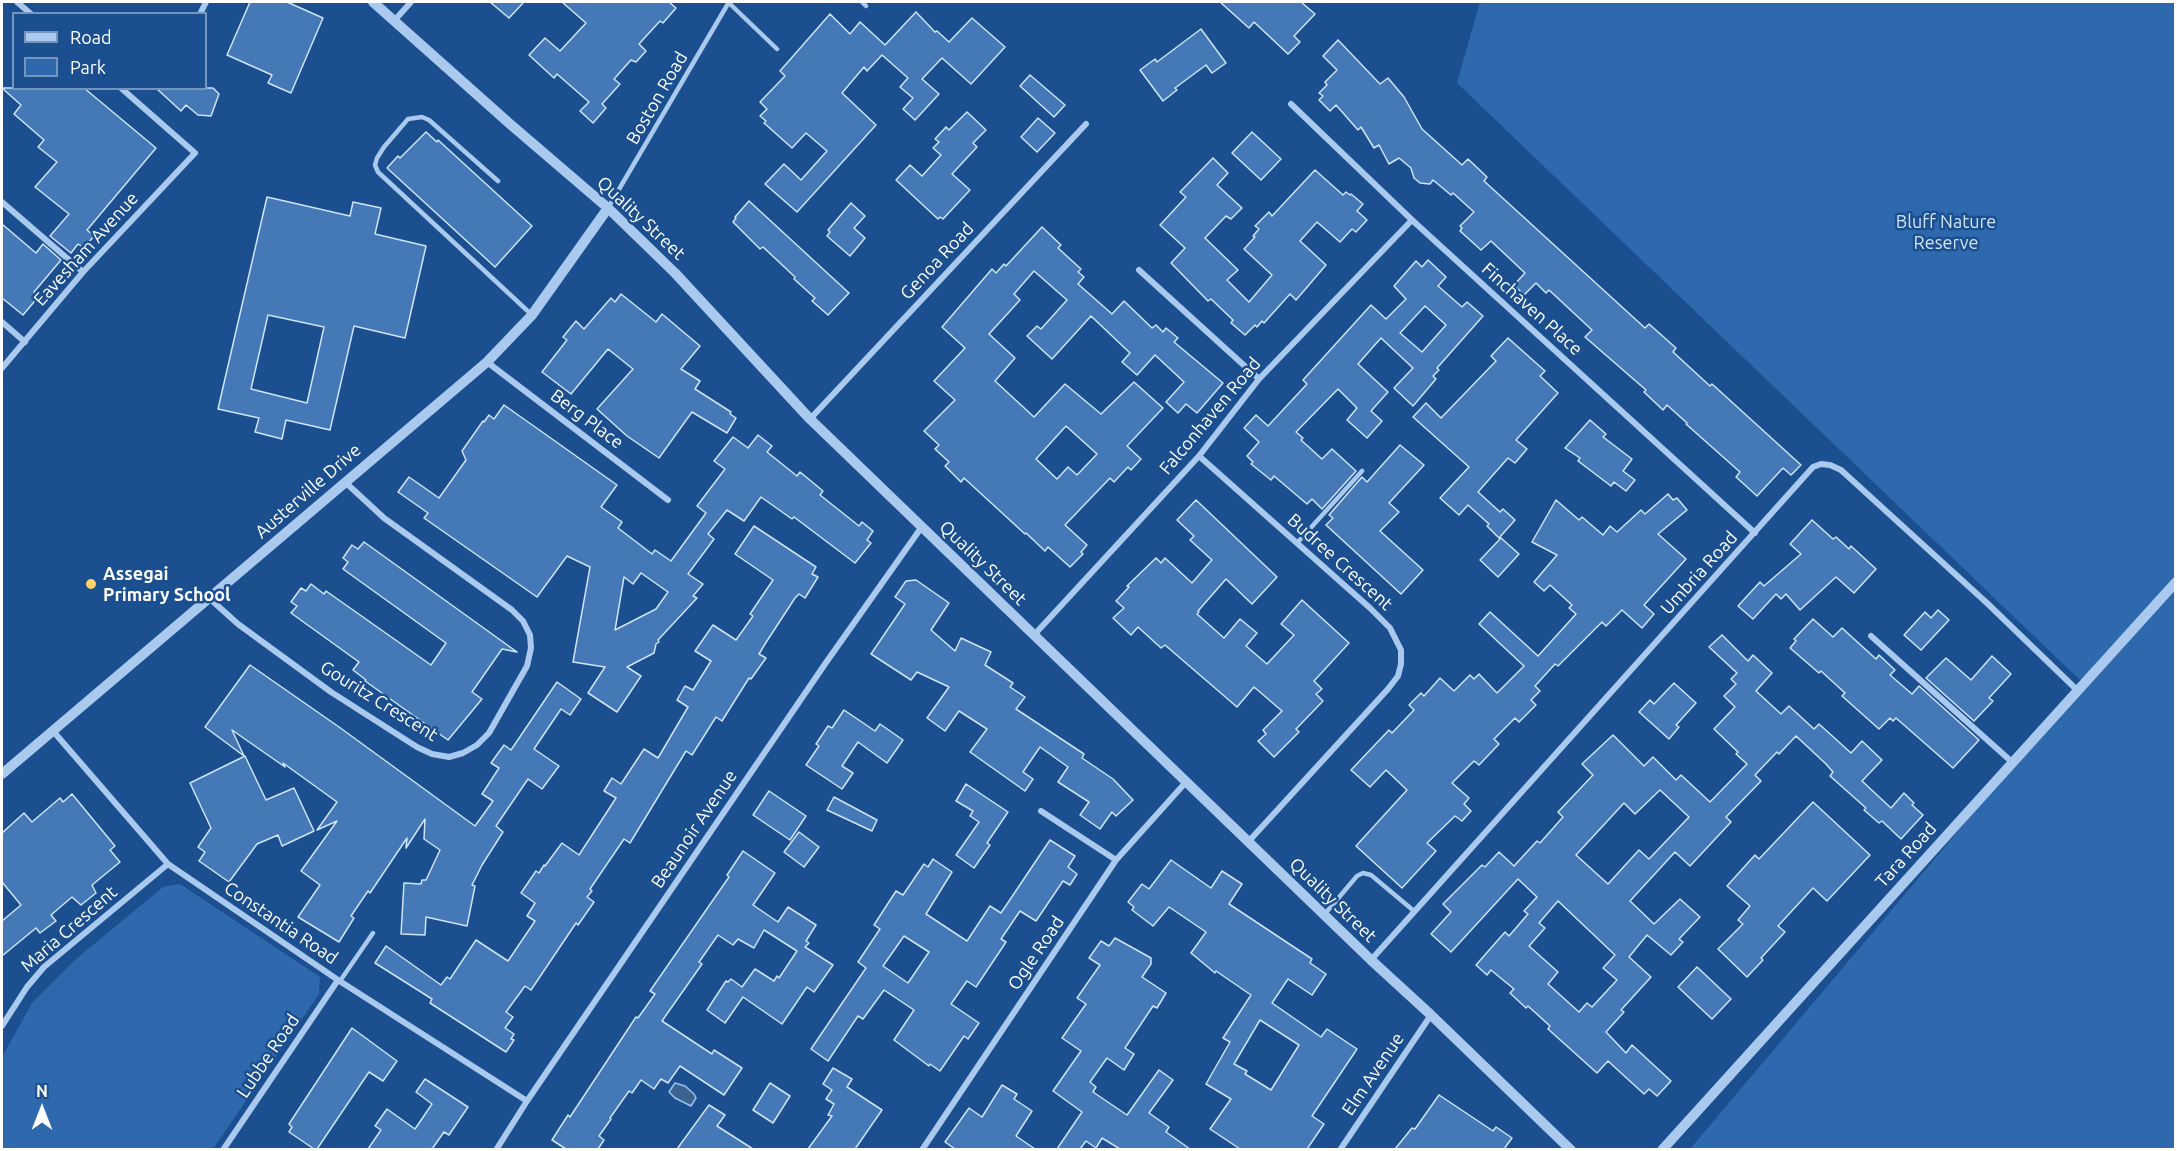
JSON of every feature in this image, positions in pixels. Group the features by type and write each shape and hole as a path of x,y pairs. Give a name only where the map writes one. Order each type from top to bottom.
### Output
{"street":[{"path":"16,2 28,12"},
{"name":"Quality Street","path":"373,2 608,208 675,273 810,419 921,528 1571,1149"},
{"path":"394,21 411,2"},
{"name":"Eavesham Avenue","path":"2,368 83,272 195,153 123,90"},
{"name":"Finchaven Place","path":"1291,104 1412,220 1755,532"},
{"name":"Genoa Road","path":"810,419 1086,124"},
{"path":"2,202 83,272"},
{"name":"Austerville Drive","path":"2,774 487,362 532,315 608,208"},
{"name":"Falconhaven Road","path":"1034,635 1199,456 1259,379 1412,220"},
{"path":"1139,270 1259,379"},
{"path":"2,322 24,342"},
{"name":"Berg Place","path":"487,362 668,500"},
{"name":"Budree Crescent","path":"1199,456 1370,608 1390,628 1401,650 1398,675 1388,689 1249,841"},
{"name":"Umbria Road","path":"1371,960 1813,467 1821,464 1830,465 1840,470 1988,604 2077,690"},
{"name":"Gouritz Crescent","path":"208,597 238,624 331,692 417,747 432,754 449,757 463,753 477,745 489,733 527,666 531,648 530,635 523,621 512,610 384,518 345,482"},
{"name":"Beaunoir Avenue","path":"496,1149 825,664 921,528"},
{"name":"Tara Road","path":"1662,1149 2175,582"},
{"path":"1871,636 2012,762"},
{"name":"Constantia Road","path":"52,730 168,864 339,981 527,1101"},
{"name":"Ogle Road","path":"922,1149 1116,860 1186,782"},
{"path":"1041,811 1116,860"},
{"name":"Maria Crescent","path":"2,1026 27,987 44,967 168,864"},
{"name":"Lubbe Road","path":"223,1149 339,981"},
{"name":"Elm Avenue","path":"1340,1149 1431,1015"}],"lane":[{"path":"729,2 777,48"},
{"name":"Boston Road","path":"608,208 729,2"},
{"path":"498,181 429,120 422,117 408,119 384,147 375,165 378,172 532,315"},
{"path":"1297,543 1362,471"},
{"path":"1324,915 1357,876 1364,873 1371,875 1414,911"},
{"path":"339,981 373,933"}],"green space":[{"name":"Bluff Nature Reserve","path":"1480,2 2175,2 2175,1149 1690,1149 2083,683 1457,83"},
{"path":"180,884 320,977 319,994 213,1149 2,1149 2,1057 32,1003 76,959 163,887"}],"shaded area":[{"path":"675,1083 685,1086 694,1094 696,1098 691,1106 675,1098 669,1092"}],"building":[{"path":"250,2 287,2 323,18 291,93 268,83 272,75 227,55"},
{"path":"490,2 524,2 509,18"},
{"path":"562,2 669,2 676,8 663,23 660,21 639,44 646,51 636,62 631,60 614,79 620,84 602,104 606,108 593,123 580,111 589,102 557,74 554,78 529,55 545,38 560,51 586,23"},
{"path":"1220,2 1301,2 1315,14 1294,36 1300,42 1288,54 1254,22 1249,28"},
{"path":"916,12 935,32 937,31 949,42 972,18 1005,47 971,84 942,58 922,79 939,94 915,120 903,109 913,98 900,87 908,78 882,55 867,71 864,67 842,93 876,125 797,212 765,184 784,164 801,180 827,151 806,133 792,148 764,123 766,121 760,116 767,109 760,102 785,76 780,71 830,14 850,34 860,22 885,45"},
{"path":"1201,29 1226,63 1212,73 1206,65 1175,88 1177,90 1163,101 1140,70 1155,59 1157,62"},
{"path":"1338,40 1380,84 1388,78 1404,97 1422,129 1462,165 1468,159 1487,177 1484,181 1645,328 1649,324 1676,348 1673,352 1710,386 1712,384 1801,465 1791,475 1783,468 1757,496 1736,477 1740,472 1687,423 1667,405 1663,410 1644,392 1646,390 1585,337 1592,330 1549,290 1546,293 1536,283 1524,295 1514,285 1525,273 1491,241 1481,250 1460,231 1462,228 1460,226 1474,212 1453,193 1451,195 1433,180 1430,184 1420,183 1414,178 1411,168 1399,158 1389,164 1379,145 1374,148 1361,127 1358,130 1336,105 1330,111 1319,100 1323,96 1319,93 1327,85 1325,82 1337,70 1323,56"},
{"path":"1030,75 1065,105 1054,117 1020,86"},
{"path":"2,88 86,90 156,148 87,230 94,236 84,248 78,244 71,253 50,236 69,214 35,187 57,162 38,147 44,140 14,114 21,105"},
{"path":"213,88 219,94 211,116 198,115 186,105 181,111 158,90"},
{"path":"967,112 986,130 973,143 977,147 952,174 970,190 943,219 940,217 938,219 896,180 910,165 922,176 941,155 933,148 939,142 935,139 946,127 949,130"},
{"path":"1038,118 1055,133 1037,152 1021,137"},
{"path":"426,132 437,142 438,140 532,226 495,267 387,168"},
{"path":"1252,132 1281,159 1261,180 1232,153"},
{"path":"1213,158 1228,173 1217,185 1242,208 1231,219 1226,216 1205,238 1238,270 1227,280 1249,302 1272,275 1244,249 1259,229 1255,226 1269,212 1272,216 1315,170 1343,195 1346,192 1351,194 1363,204 1357,211 1367,220 1356,232 1352,229 1340,242 1317,222 1300,241 1326,265 1296,300 1290,294 1264,323 1262,321 1257,327 1255,325 1245,335 1231,323 1233,320 1211,299 1208,301 1171,263 1185,248 1160,225 1186,197 1180,192"},
{"path":"267,197 350,216 353,202 381,208 375,234 426,246 405,338 354,326 330,430 286,420 282,439 255,432 259,418 218,409","holes":["268,315 324,327 307,403 251,389"]},
{"path":"749,201 849,293 828,315 812,301 815,298 794,279 795,277 763,247 760,249 733,222"},
{"path":"851,203 865,216 854,228 865,238 850,256 827,236 830,232 828,230"},
{"path":"2,224 36,253 43,244 61,260 34,292 39,296 23,315 2,298"},
{"path":"1042,227 1061,245 1058,248 1081,269 1078,272 1084,277 1078,284 1112,314 1124,301 1152,328 1156,325 1163,332 1166,328 1178,338 1174,342 1223,383 1197,413 1186,404 1178,413 1166,402 1184,382 1155,355 1137,375 1122,362 1130,353 1091,316 1052,359 1027,336 1037,326 1041,329 1067,300 1034,271 1014,294 1020,300 989,334 1015,358 995,381 1034,417 1065,384 1101,414 1134,382 1163,408 1127,446 1141,459 1131,470 1128,467 1114,482 1110,478 1065,525 1087,545 1081,552 1083,554 1070,567 1048,547 1045,551 964,478 961,482 945,466 949,462 935,449 939,445 924,431 955,400 934,381 965,348 942,327 992,269 996,273 1004,264 1006,266","holes":["1066,426 1097,454 1077,475 1068,467 1057,479 1036,459"]},
{"path":"1428,260 1446,277 1438,286 1462,307 1467,302 1483,316 1437,368 1439,370 1433,376 1436,379 1413,406 1394,388 1413,368 1381,338 1358,364 1388,392 1371,411 1382,421 1367,438 1347,420 1357,408 1338,389 1296,432 1303,438 1301,440 1322,459 1332,449 1356,471 1322,509 1312,499 1307,504 1274,476 1271,480 1251,464 1253,462 1247,456 1259,442 1244,428 1256,415 1268,426 1307,384 1303,380 1371,305 1386,319 1406,299 1394,286 1416,261 1422,267","holes":["1425,306 1446,325 1422,352 1400,333"]},
{"path":"621,294 656,322 662,314 700,346 681,369 700,381 695,389 731,412 730,414 736,418 727,433 692,412 659,458 627,436 597,409 633,369 608,349 571,394 542,372 567,340 563,337 576,321 584,329 611,298 615,302"},
{"path":"1508,338 1545,371 1540,376 1558,393 1516,440 1527,449 1515,463 1508,458 1478,492 1500,512 1503,509 1515,520 1499,538 1487,526 1489,524 1468,505 1459,515 1440,498 1469,467 1413,417 1426,403 1441,418 1496,361 1491,356"},
{"path":"504,405 617,485 601,507 622,522 618,528 652,554 655,550 671,561 706,513 697,506 725,469 714,461 733,437 748,448 758,435 772,446 767,452 797,476 800,472 823,491 820,495 859,526 862,522 873,531 867,540 871,543 855,563 794,517 792,519 761,497 744,521 727,510 708,534 714,539 688,574 703,584 693,596 697,598 658,640 654,653 627,667 641,676 617,712 588,693 605,667 573,662 590,567 567,556 537,597 424,518 428,513 398,492 409,477 439,498 466,460 462,451 489,415 494,419","holes":["641,573 668,592 656,609 615,630 624,577 633,584"]},
{"path":"1590,420 1606,434 1603,437 1632,459 1623,471 1635,480 1626,491 1614,482 1611,486 1578,461 1580,458 1565,448"},
{"path":"1400,445 1424,465 1389,503 1399,512 1380,531 1423,570 1401,594 1326,525 1333,518 1329,515 1362,477 1367,482"},
{"path":"1668,494 1673,500 1677,498 1687,510 1658,534 1686,559 1644,605 1654,614 1642,628 1622,610 1606,626 1602,622 1558,666 1555,664 1535,686 1540,691 1531,700 1536,705 1519,722 1515,718 1494,739 1499,744 1479,765 1474,761 1452,783 1469,798 1464,804 1471,811 1462,821 1455,816 1427,843 1436,851 1402,888 1356,846 1407,790 1386,770 1370,787 1351,770 1389,730 1392,733 1414,710 1409,705 1421,693 1424,696 1440,678 1454,691 1470,675 1474,679 1479,674 1497,693 1524,666 1479,624 1490,612 1538,656 1576,614 1569,608 1572,605 1550,585 1544,591 1534,582 1557,555 1532,542 1556,500 1579,520 1582,517 1603,535 1610,526 1617,532 1641,510 1645,514"},
{"path":"1196,500 1277,577 1252,604 1226,579 1197,614 1224,638 1240,619 1257,633 1246,646 1267,664 1294,635 1281,624 1302,600 1349,643 1314,681 1322,689 1316,694 1323,701 1296,729 1299,732 1274,757 1258,741 1266,734 1263,730 1282,711 1254,687 1237,707 1165,645 1161,648 1138,627 1131,635 1113,618 1124,608 1116,601 1129,587 1127,586 1156,558 1161,563 1165,558 1192,583 1212,560 1190,540 1194,536 1177,520"},
{"path":"1812,520 1833,539 1836,537 1849,549 1851,546 1876,569 1854,593 1836,577 1800,610 1786,594 1781,599 1776,594 1753,619 1738,606 1760,582 1764,586 1801,554 1790,544"},
{"path":"754,526 816,567 812,574 818,577 805,598 799,594 795,598 759,654 766,658 751,679 749,678 722,721 716,717 692,755 686,751 630,843 624,839 590,889 592,891 587,897 594,902 578,925 576,923 531,990 525,986 506,1012 513,1017 505,1028 514,1034 511,1039 514,1040 506,1052 430,1003 432,999 375,963 386,946 441,985 447,977 450,979 476,940 508,961 535,921 527,916 535,903 521,893 536,871 539,873 562,843 579,855 616,798 604,791 612,778 621,784 644,749 658,758 688,707 677,700 685,686 693,690 711,661 695,651 713,625 736,640 753,616 750,614 773,580 735,554"},
{"path":"1501,538 1519,554 1498,577 1480,560"},
{"path":"364,542 517,652 502,649 472,692 482,699 448,740 365,681 353,670 359,662 291,613 297,606 291,602 301,588 306,591 311,584 324,594 326,591 431,665 446,643 343,569 348,562 343,558 352,545 358,549"},
{"path":"916,580 949,603 931,630 955,651 961,638 991,652 985,665 1013,683 1010,687 1025,697 1016,709 1084,754 1082,758 1113,779 1133,800 1116,816 1112,812 1100,829 1080,815 1089,802 1058,782 1068,767 1040,747 1023,772 1033,779 1025,791 970,752 987,729 959,711 945,731 927,718 949,687 917,672 911,680 871,654 905,604 895,597 906,581"},
{"path":"1938,610 1949,620 1921,650 1904,635 1925,612 1931,618"},
{"path":"1813,619 1833,637 1842,628 1876,659 1879,655 1895,670 1890,675 1912,694 1919,686 1979,740 1953,768 1896,718 1893,721 1890,718 1879,729 1842,696 1845,693 1821,671 1819,673 1790,648 1796,641 1794,639"},
{"path":"1722,635 1748,661 1753,655 1772,673 1756,691 1781,714 1789,706 1814,729 1819,724 1851,753 1862,741 1882,760 1862,781 1891,808 1904,793 1923,815 1901,839 1882,821 1879,823 1864,810 1866,808 1830,776 1833,772 1826,764 1796,736 1755,775 1761,781 1726,817 1731,822 1690,866 1675,852 1630,901 1654,924 1680,899 1700,917 1679,939 1683,942 1671,955 1647,935 1629,957 1651,977 1621,1010 1624,1012 1606,1032 1626,1053 1632,1045 1671,1081 1657,1096 1649,1089 1644,1094 1608,1061 1597,1073 1548,1029 1550,1026 1510,993 1514,989 1491,970 1487,975 1476,965 1505,932 1509,936 1528,914 1524,911 1537,897 1518,879 1451,952 1431,934 1451,912 1443,904 1482,865 1485,867 1499,852 1514,866 1537,841 1540,843 1563,817 1558,812 1593,775 1582,764 1613,735 1644,766 1653,757 1676,780 1681,775 1710,802 1747,764 1714,729 1735,707 1724,696 1736,684 1731,679 1737,673 1709,647","holes":["1660,790 1689,817 1649,859 1639,850 1608,884 1576,855 1624,803 1635,814","1558,901 1615,955 1603,968 1617,980 1592,1007 1587,1003 1579,1012 1548,984 1558,972 1529,946 1545,928 1539,923"]},
{"path":"1992,656 2011,674 1989,698 1993,701 1974,721 1926,678 1946,658 1971,680"},
{"path":"250,665 475,826 493,801 482,794 499,768 491,763 504,745 511,750 557,682 581,699 570,715 561,709 534,749 559,766 542,789 528,779 496,826 503,832 472,885 475,886 467,926 426,917 425,935 401,934 404,883 421,884 422,880 426,880 440,850 424,839 425,819 406,848 407,838 370,893 368,891 351,916 354,918 339,942 298,917 320,885 301,871 337,821 317,830 337,802 232,730 244,756 205,727"},
{"path":"1674,683 1696,703 1676,725 1679,727 1669,739 1639,712 1650,700 1654,704"},
{"path":"844,710 875,731 880,724 903,740 887,763 858,742 842,766 853,773 842,789 806,765 819,746 816,744 828,726 832,728"},
{"path":"245,756 266,800 294,788 314,831 282,846 278,835 257,844 229,882 199,861 205,852 198,847 211,828 190,783"},
{"path":"966,784 1008,812 987,843 990,845 974,868 956,855 979,822 970,816 973,811 956,801"},
{"path":"769,791 806,816 790,840 753,815"},
{"path":"72,794 115,846 110,850 120,862 92,885 96,893 81,905 72,897 51,915 56,921 40,933 36,928 2,956 2,921 21,905 2,882 2,833 24,813 32,822 60,798 63,802"},
{"path":"834,797 877,820 872,831 827,810"},
{"path":"1813,802 1870,855 1827,901 1813,888 1778,926 1785,932 1747,977 1718,949 1743,924 1738,920 1750,906 1727,886 1755,855 1759,859"},
{"path":"799,832 819,847 804,867 784,852"},
{"path":"1050,840 1075,856 1068,867 1077,874 1070,885 1063,881 1036,921 1020,911 1001,939 1006,942 976,987 967,981 951,1004 979,1023 968,1039 964,1036 940,1071 930,1064 929,1066 894,1040 914,1010 884,990 863,1019 858,1016 828,1061 811,1049 866,968 858,962 880,929 874,925 896,891 903,895 924,864 928,867 933,859 952,872 926,914 967,941 990,906 1001,913","holes":["904,936 929,952 908,983 883,966"]},
{"path":"743,851 775,873 753,905 778,922 788,907 816,925 805,947 833,965 814,992 807,987 782,1024 743,997 725,1023 707,1010 726,981 731,979 742,987 755,969 774,981 777,976 779,978 797,951 764,930 754,948 738,939 733,945 718,935 699,962 702,964 662,1021 712,1054 714,1050 742,1068 724,1095 680,1066 668,1083 661,1079 654,1089 641,1080 632,1093 629,1091 599,1136 604,1140 598,1149 566,1149 552,1140 568,1115 570,1117 636,1017 638,1018 655,994 650,991 729,877 727,875"},
{"path":"1171,860 1211,888 1222,871 1242,884 1229,904 1312,959 1310,963 1326,974 1312,995 1288,979 1272,1003 1321,1037 1327,1029 1357,1049 1312,1116 1324,1124 1307,1149 1240,1149 1210,1129 1231,1099 1206,1084 1230,1042 1223,1038 1251,995 1216,971 1215,973 1191,953 1206,932 1169,907 1153,926 1132,910 1134,907 1128,902 1142,884 1149,889","holes":["1260,1020 1299,1045 1271,1090 1245,1074 1247,1071 1234,1064"]},
{"path":"1115,938 1151,958 1151,964 1142,977 1166,993 1157,1008 1153,1006 1125,1048 1134,1054 1124,1070 1107,1058 1090,1082 1096,1087 1093,1092 1127,1115 1159,1070 1173,1080 1149,1113 1169,1127 1166,1132 1190,1149 1120,1149 1102,1138 1096,1148 1086,1141 1080,1149 1057,1149 1082,1112 1053,1091 1081,1051 1062,1038 1086,1004 1077,998 1100,965 1089,958 1101,941 1109,946"},
{"path":"1697,967 1731,999 1712,1019 1678,987"},
{"path":"352,1028 397,1061 383,1081 369,1072 317,1149 314,1149 289,1132 292,1127 289,1124"},
{"path":"833,1068 852,1079 847,1087 882,1110 855,1149 808,1149 832,1116 828,1115 834,1104 826,1099 832,1090 823,1084"},
{"path":"425,1079 468,1107 449,1135 444,1132 432,1149 368,1149 381,1130 375,1126 387,1109 415,1129 432,1104 416,1092"},
{"path":"770,1083 790,1096 773,1123 753,1110"},
{"path":"1002,1085 1017,1094 1014,1099 1032,1111 1016,1136 1035,1149 955,1149 945,1142 969,1108 982,1117"},
{"path":"1439,1095 1493,1131 1496,1127 1512,1138 1504,1149 1395,1149 1412,1128 1415,1129"},
{"path":"709,1105 725,1115 717,1126 753,1149 677,1149"}],"place":[{"name":"Assegai Primary School","path":"91,584"}]}
